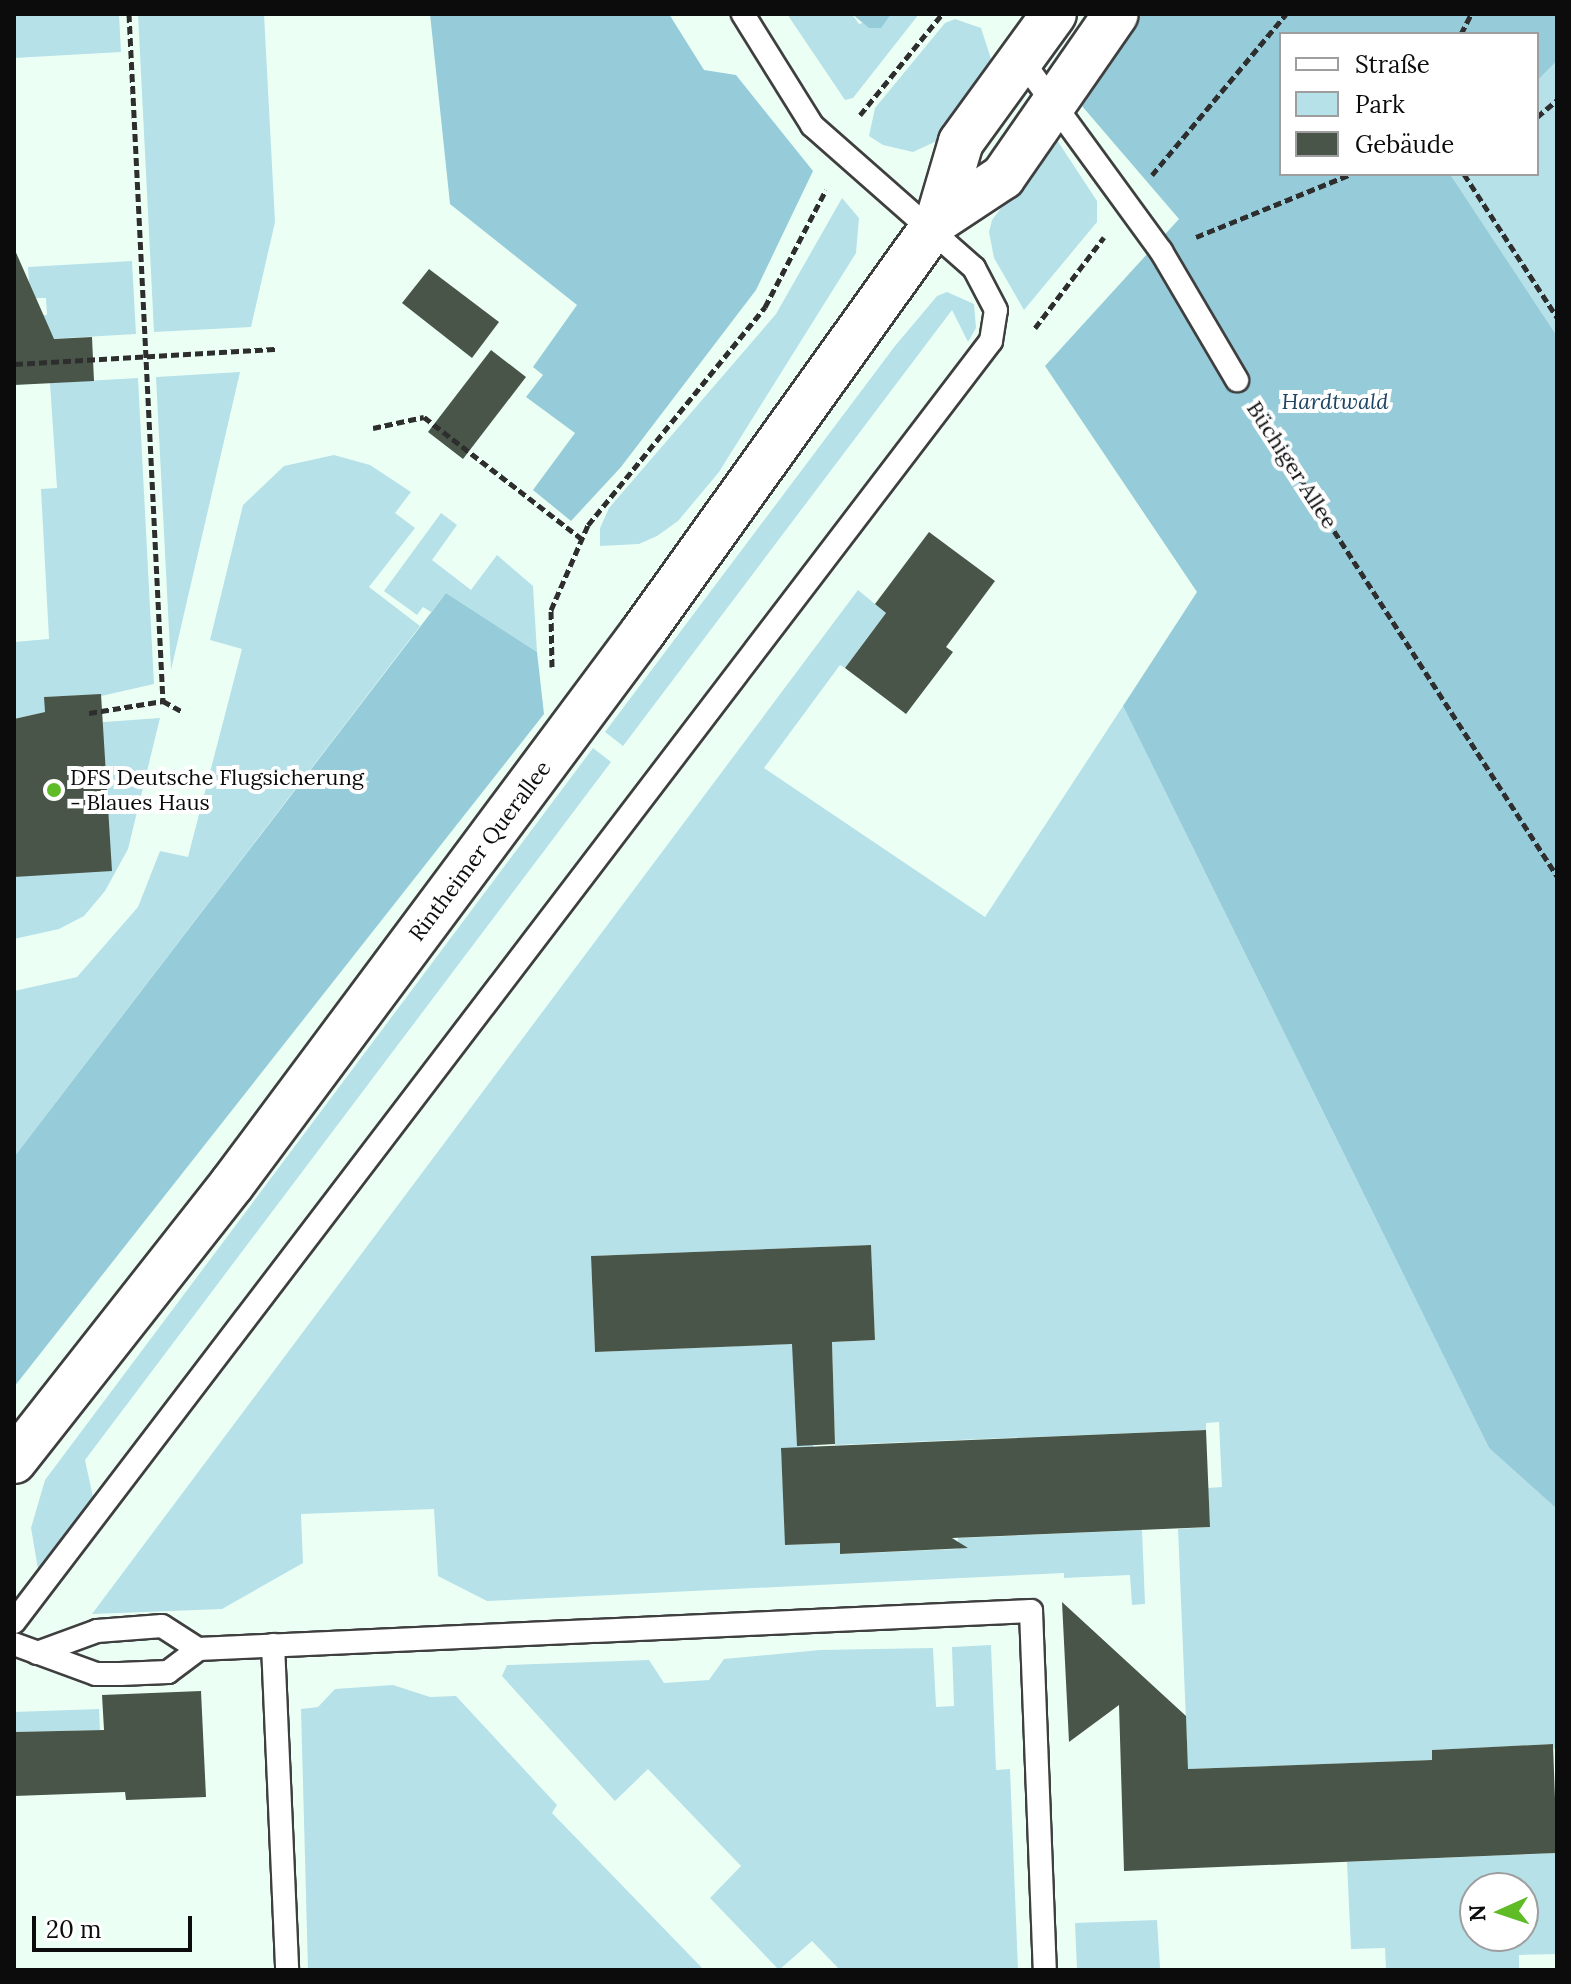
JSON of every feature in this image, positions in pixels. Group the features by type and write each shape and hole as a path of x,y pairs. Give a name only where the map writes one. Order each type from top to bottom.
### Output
{"street":[{"name":"Rintheimer Querallee","path":"14,1461 251,1159 643,632 934,225 961,142 1054,14"},
{"name":"Rintheimer Querallee","path":"934,225 1003,177 1055,108 1116,14"}],"lane":[{"path":"14,1622 991,341 996,310 992,295 974,268 934,225 842,155 812,125 743,14"},
{"name":"Büchiger Allee","path":"1021,59 1161,251 1237,380"},
{"path":"14,1644 96,1674 120,1674 168,1672 198,1649 1031,1611 1045,1970"},
{"path":"37,1653 97,1631 162,1626 198,1649"},
{"path":"273,1645 287,1970"}],"path":[{"path":"129,14 163,701"},
{"path":"566,575 582,539 676,412 765,307 864,105 942,14"},
{"path":"1130,206 1286,14"},
{"path":"1462,32 1471,14"},
{"path":"1539,115 1557,100"},
{"path":"1161,251 1346,176"},
{"path":"1468,176 1557,317"},
{"path":"15,364 278,349"},
{"name":"Büchiger Allee","path":"1237,380 1557,876"},
{"path":"373,428 424,417 582,539"},
{"path":"89,713 163,701 181,711"}],"green space":[{"path":"14,14 119,14 121,52 14,58"},
{"path":"138,14 264,14 275,222 251,327 154,332"},
{"path":"430,14 669,14 704,70 736,75 813,171 756,290 621,467 571,521 533,490 575,433 526,397 543,375 533,367 577,305 450,204"},
{"path":"787,14 852,14 859,24 890,14 919,14 853,98 845,100"},
{"path":"852,14 891,14 881,28 869,28"},
{"name":"Hardtwald","path":"1142,14 1557,14 1557,61 1539,79 1539,32 1279,32 1279,176 1451,176 1557,336 1557,1509 1489,1448 1123,706 1197,592 1045,366 1179,219 1082,106"},
{"path":"955,19 981,28 993,65 939,140 913,152 883,145 869,136 875,108 945,23"},
{"path":"1557,61 1557,336 1451,176 1539,176 1539,79"},
{"path":"1055,137 1097,201 1097,222 1024,310 994,258 989,232 992,220"},
{"path":"842,198 859,218 856,253 719,472 678,521 657,536 639,544 600,546 600,528 609,508 776,314"},
{"path":"132,261 136,334 32,340 31,316 47,315 46,298 30,298 28,267"},
{"path":"947,292 974,304 976,328 968,342 952,310 623,746 605,732 895,346 937,296"},
{"path":"240,372 171,670 156,377"},
{"path":"138,378 154,684 88,699 88,695 45,697 45,712 14,719 14,642 49,639 41,489 57,488 50,383"},
{"path":"334,455 370,465 411,492 395,513 415,528 369,587 420,626 14,1157 14,991 77,977 138,907 160,851 188,857 242,649 210,640 243,505 284,466"},
{"path":"441,513 457,525 432,560 471,590 497,555 533,586 537,652 446,593 431,612 423,607 417,615 384,591"},
{"path":"858,590 886,613 845,668 840,665 764,768 985,917 1123,706 1489,1448 1557,1509 1557,1754 1552,1744 1432,1750 1432,1760 1188,1769 1178,1529 1210,1527 1208,1488 1222,1487 1219,1422 1206,1423 1206,1430 835,1445 832,1342 875,1340 871,1245 591,1256 595,1352 810,1343 794,1387 795,1404 812,1403 813,1447 781,1449 786,1545 840,1543 841,1554 958,1549 958,1538 1142,1530 1145,1604 1132,1605 1130,1575 1064,1578 1064,1573 487,1601 438,1576 434,1509 301,1514 303,1563 222,1609 92,1614"},
{"path":"446,593 537,652 544,714 14,1387 14,1157"},
{"path":"160,718 128,849 105,891 84,916 59,929 14,939 14,863 90,723"},
{"path":"593,748 611,762 85,1460 93,1497 38,1569 31,1528 45,1480"},
{"path":"991,1645 996,1770 1010,1769 1018,1970 840,1970 812,1941 779,1970 710,1898 741,1866 648,1769 615,1801 502,1676 507,1665 649,1660 664,1683 709,1680 724,1659 820,1650 933,1648 936,1707 954,1706 952,1647"},
{"path":"393,1685 430,1697 456,1696 557,1805 552,1813 704,1970 308,1970 301,1709 318,1707 335,1689"},
{"path":"99,1709 100,1730 14,1732 14,1712"},
{"path":"1557,1853 1557,1954 1519,1955 1519,1970 1386,1970 1385,1948 1351,1949 1347,1862"},
{"path":"1157,1920 1160,1968 1077,1970 1075,1923"}],"building":[{"path":"14,248 54,339 92,337 94,381 14,385"},
{"path":"429,269 499,322 472,358 402,303"},
{"path":"491,350 526,377 463,459 428,432"},
{"path":"929,532 995,581 946,647 953,652 906,714 845,668 886,613 875,604"},
{"name":"DFS Deutsche Flugsicherung - Blaues Haus","path":"101,694 112,871 14,877 14,719 45,712 44,697"},
{"path":"871,1245 875,1340 832,1342 835,1444 797,1446 792,1344 595,1352 591,1256"},
{"path":"1206,1430 1210,1527 952,1538 968,1548 840,1554 840,1543 785,1545 781,1448"},
{"path":"1062,1602 1186,1716 1188,1769 1432,1760 1432,1750 1553,1744 1557,1853 1124,1871 1119,1705 1069,1742"},
{"path":"201,1691 206,1797 126,1800 125,1792 14,1796 14,1732 104,1730 102,1695"}],"place":[{"name":"DFS Deutsche Flugsicherung - Blaues Haus","path":"54,790"}]}
